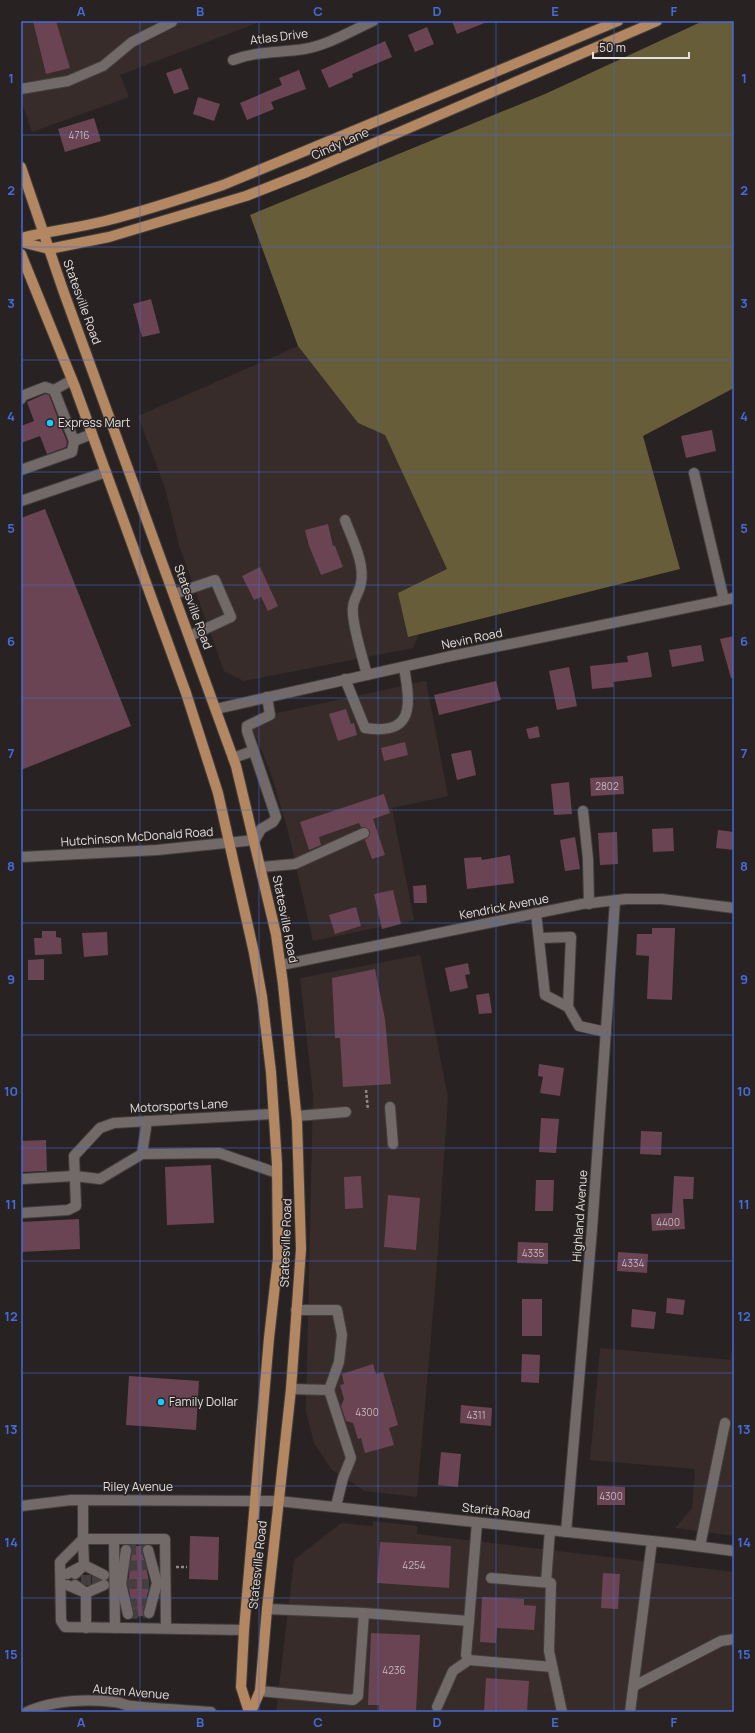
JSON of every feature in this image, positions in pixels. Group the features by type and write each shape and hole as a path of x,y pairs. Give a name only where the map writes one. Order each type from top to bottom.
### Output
{"main road":[{"name":"Cindy Lane","path":"21,238 43,232 104,221 162,206 223,185 618,21"},
{"name":"Cindy Lane","path":"21,242 48,249 109,237 246,196 307,172 658,21"},
{"name":"Statesville Road","path":"21,167 48,249 190,636 233,758 255,840 276,934 281,965 297,1116 301,1249 291,1389 266,1609 260,1691 250,1712"},
{"name":"Statesville Road","path":"21,254 72,380 186,693 218,793 254,952 262,997 270,1072 277,1173 278,1258 244,1630 241,1687 250,1712"}],"street":[{"name":"Atlas Drive","path":"233,60 247,55 304,49 373,21"},
{"path":"21,89 68,81 103,66 132,42 172,22"},
{"path":"21,399 22,396 45,387 54,390 72,380"},
{"path":"21,470 72,452 74,441 54,390"},
{"path":"74,441 92,434"},
{"path":"21,501 106,472"},
{"path":"694,473 729,599"},
{"path":"345,520 355,546 361,569 361,582 353,602 353,615 367,675"},
{"path":"174,594 215,580 231,617 190,636"},
{"name":"Nevin Road","path":"216,709 404,666 729,599"},
{"path":"345,680 366,728 381,730 397,726 405,719 409,697 404,666"},
{"path":"255,840 261,829 273,822 276,817 247,736 248,726 270,715 267,697"},
{"path":"233,758 253,750"},
{"path":"583,811 588,859 589,904"},
{"path":"261,867 296,864 364,833"},
{"name":"Hutchinson McDonald Road","path":"21,857 157,850 230,844 255,840"},
{"name":"Kendrick Avenue","path":"281,965 536,913 589,904 615,901 662,899 734,908"},
{"name":"Highland Avenue","path":"566,1532 592,1229 615,901"},
{"path":"536,913 540,938 545,995 568,1008 579,1026 606,1032"},
{"path":"540,938 571,937 568,1008"},
{"path":"390,1107 393,1144"},
{"path":"297,1116 346,1112"},
{"name":"Motorsports Lane","path":"21,1213 68,1210 76,1206 74,1156 93,1138 100,1128 114,1123 273,1114"},
{"path":"142,1154 147,1121"},
{"path":"21,1179 74,1176 100,1179 142,1154 219,1153 277,1173"},
{"path":"296,1310 337,1310 342,1335 339,1362 329,1390 351,1458 343,1478 336,1506"},
{"path":"291,1389 329,1390"},
{"path":"700,1546 725,1423"},
{"path":"83,1500 86,1628"},
{"name":"Riley Avenue","path":"21,1506 50,1501 83,1500 255,1500"},
{"name":"Starita Road","path":"255,1500 336,1506 734,1551"},
{"path":"469,1660 466,1656 476,1522"},
{"path":"546,1582 550,1530"},
{"path":"149,1613 157,1583 165,1539 83,1539 60,1562 61,1621 64,1628 244,1630"},
{"path":"114,1539 121,1584 128,1614"},
{"path":"630,1712 652,1541"},
{"path":"115,1628 126,1550"},
{"path":"148,1550 157,1583 166,1628"},
{"path":"148,1565 157,1583 149,1602"},
{"path":"127,1566 121,1584 127,1602"},
{"path":"490,1578 551,1583 549,1651 562,1712"},
{"path":"71,1579 85,1579 101,1580 71,1579"},
{"path":"266,1609 364,1613 469,1621"},
{"path":"260,1691 353,1700 358,1696 364,1613"},
{"path":"634,1686 721,1641 734,1639"},
{"path":"437,1707 453,1671 469,1660 552,1667"},
{"name":"Auten Avenue","path":"27,1712 38,1707 71,1701 116,1702 135,1709 211,1712"}],"path":[{"path":"366,1090 368,1110"}],"shaded area":[{"path":"21,21 262,21 120,75 129,97 32,132 21,99"},
{"path":"703,21 734,21 734,388 643,436 680,569 408,637 398,593 447,569 385,435 358,423 298,346 250,215 545,94"},
{"path":"298,346 358,423 385,435 447,569 413,648 244,681 224,671 179,545 165,488 138,416"},
{"path":"426,681 448,796 392,808 414,920 313,941 288,831 271,774 249,719"},
{"path":"420,955 448,1097 436,1277 417,1497 365,1491 332,1470 314,1443 306,1411 313,1094 300,978"},
{"path":"734,1330 734,1536 675,1528 692,1509 695,1469 590,1460 600,1348 731,1360"},
{"path":"373,1521 417,1526 417,1534 734,1572 734,1712 276,1712 294,1560 341,1523 373,1526"}],"building":[{"path":"33,21 56,21 70,68 46,74"},
{"path":"452,21 487,21 487,22 457,34"},
{"path":"427,27 434,44 415,52 408,35"},
{"path":"385,41 392,57 352,74 353,77 329,88 321,70"},
{"path":"181,68 189,89 174,94 166,73"},
{"path":"299,70 306,89 271,102 274,109 247,120 240,103 282,85 279,78"},
{"path":"198,97 220,104 214,121 193,114"},
{"path":"94,118 101,141 65,152 58,129"},
{"path":"151,299 160,333 142,337 133,304"},
{"path":"45,394 49,395 67,442 66,447 47,454 40,436 21,443 21,426 34,421 27,402"},
{"path":"712,430 716,451 686,458 681,436"},
{"path":"45,509 131,726 21,770 21,518"},
{"path":"328,524 333,546 335,546 343,567 321,575 309,546 305,530"},
{"path":"260,567 278,606 268,611 261,597 254,600 242,576"},
{"path":"734,636 734,678 731,678 720,639"},
{"path":"701,645 704,661 672,667 669,650"},
{"path":"648,652 652,677 613,682 614,687 592,689 590,666 628,662 627,656"},
{"path":"569,667 577,706 557,710 549,671"},
{"path":"496,681 501,700 439,715 434,695"},
{"path":"346,709 351,724 354,723 357,735 338,741 329,714"},
{"path":"538,726 540,737 529,739 526,729"},
{"path":"405,742 408,755 384,761 381,748"},
{"path":"471,750 476,775 457,780 451,754"},
{"path":"623,776 624,794 591,796 590,778"},
{"path":"569,782 572,814 554,815 551,784"},
{"path":"384,794 390,813 373,819 385,855 372,859 365,840 369,836 370,831 365,827 361,827 359,823 319,837 321,845 309,850 300,822"},
{"path":"673,828 674,851 653,852 652,829"},
{"path":"718,830 734,832 734,850 716,848"},
{"path":"617,832 618,864 600,865 598,833"},
{"path":"575,837 580,869 565,871 560,840"},
{"path":"510,855 514,883 467,889 464,858 481,857 482,860"},
{"path":"426,885 427,903 414,903 413,886"},
{"path":"393,890 401,924 382,929 374,894"},
{"path":"356,907 361,926 335,934 329,915"},
{"path":"652,928 675,928 672,1000 647,999 649,956 636,955 637,934 652,934"},
{"path":"42,931 56,931 56,937 61,938 62,954 35,955 34,938 42,938"},
{"path":"107,932 108,955 84,957 82,933"},
{"path":"44,959 44,980 28,980 28,960"},
{"path":"468,963 470,974 465,975 468,988 450,992 445,968"},
{"path":"375,969 385,1019 391,1084 343,1087 340,1038 335,1038 332,978"},
{"path":"489,993 492,1013 479,1014 476,995"},
{"path":"539,1064 564,1068 560,1096 540,1093 543,1077 538,1076"},
{"path":"541,1118 559,1119 556,1153 539,1152"},
{"path":"641,1131 662,1132 661,1155 640,1154"},
{"path":"46,1140 47,1171 21,1172 21,1141"},
{"path":"211,1165 214,1223 167,1225 165,1167"},
{"path":"361,1176 363,1208 345,1209 344,1177"},
{"path":"674,1176 694,1177 693,1199 683,1199 685,1229 652,1231 651,1214 672,1213"},
{"path":"536,1180 554,1180 553,1211 535,1211"},
{"path":"388,1195 420,1198 416,1250 384,1247"},
{"path":"79,1219 80,1249 21,1252 21,1222"},
{"path":"518,1242 548,1243 548,1264 517,1263"},
{"path":"618,1252 648,1254 647,1273 617,1271"},
{"path":"667,1298 685,1300 683,1315 666,1313"},
{"path":"522,1299 542,1299 542,1336 522,1336"},
{"path":"632,1309 656,1312 654,1329 631,1327"},
{"path":"522,1354 540,1355 539,1383 521,1382"},
{"path":"373,1364 376,1374 383,1372 398,1425 389,1428 394,1445 365,1453 361,1438 358,1439 353,1423 346,1421 341,1406 344,1399 340,1385 344,1384 342,1374"},
{"path":"129,1376 199,1381 196,1430 126,1425"},
{"path":"461,1405 492,1408 491,1426 460,1423"},
{"path":"441,1452 461,1454 458,1487 438,1485"},
{"path":"597,1486 625,1487 625,1505 597,1505"},
{"path":"190,1536 219,1537 218,1580 189,1579"},
{"path":"380,1542 451,1546 449,1588 377,1583"},
{"path":"131,1546 143,1546 142,1551 148,1576 149,1588 143,1611 144,1616 134,1617 128,1584 132,1551"},
{"path":"603,1573 620,1574 618,1609 601,1608"},
{"path":"482,1597 524,1599 524,1605 536,1606 534,1630 497,1628 496,1643 480,1642"},
{"path":"371,1633 420,1635 416,1712 379,1712 379,1705 368,1705"},
{"path":"486,1678 529,1681 527,1712 484,1712"}],"tunnel":[{"path":"126,1550 148,1550"},
{"path":"127,1566 148,1565"},
{"path":"97,1574 97,1585"},
{"path":"86,1575 86,1585"},
{"path":"127,1584 149,1584"},
{"path":"127,1603 149,1602"},
{"path":"128,1614 149,1613"}],"place":[{"name":"Express Mart","path":"50,423"},
{"name":"Family Dollar","path":"161,1402"}]}
